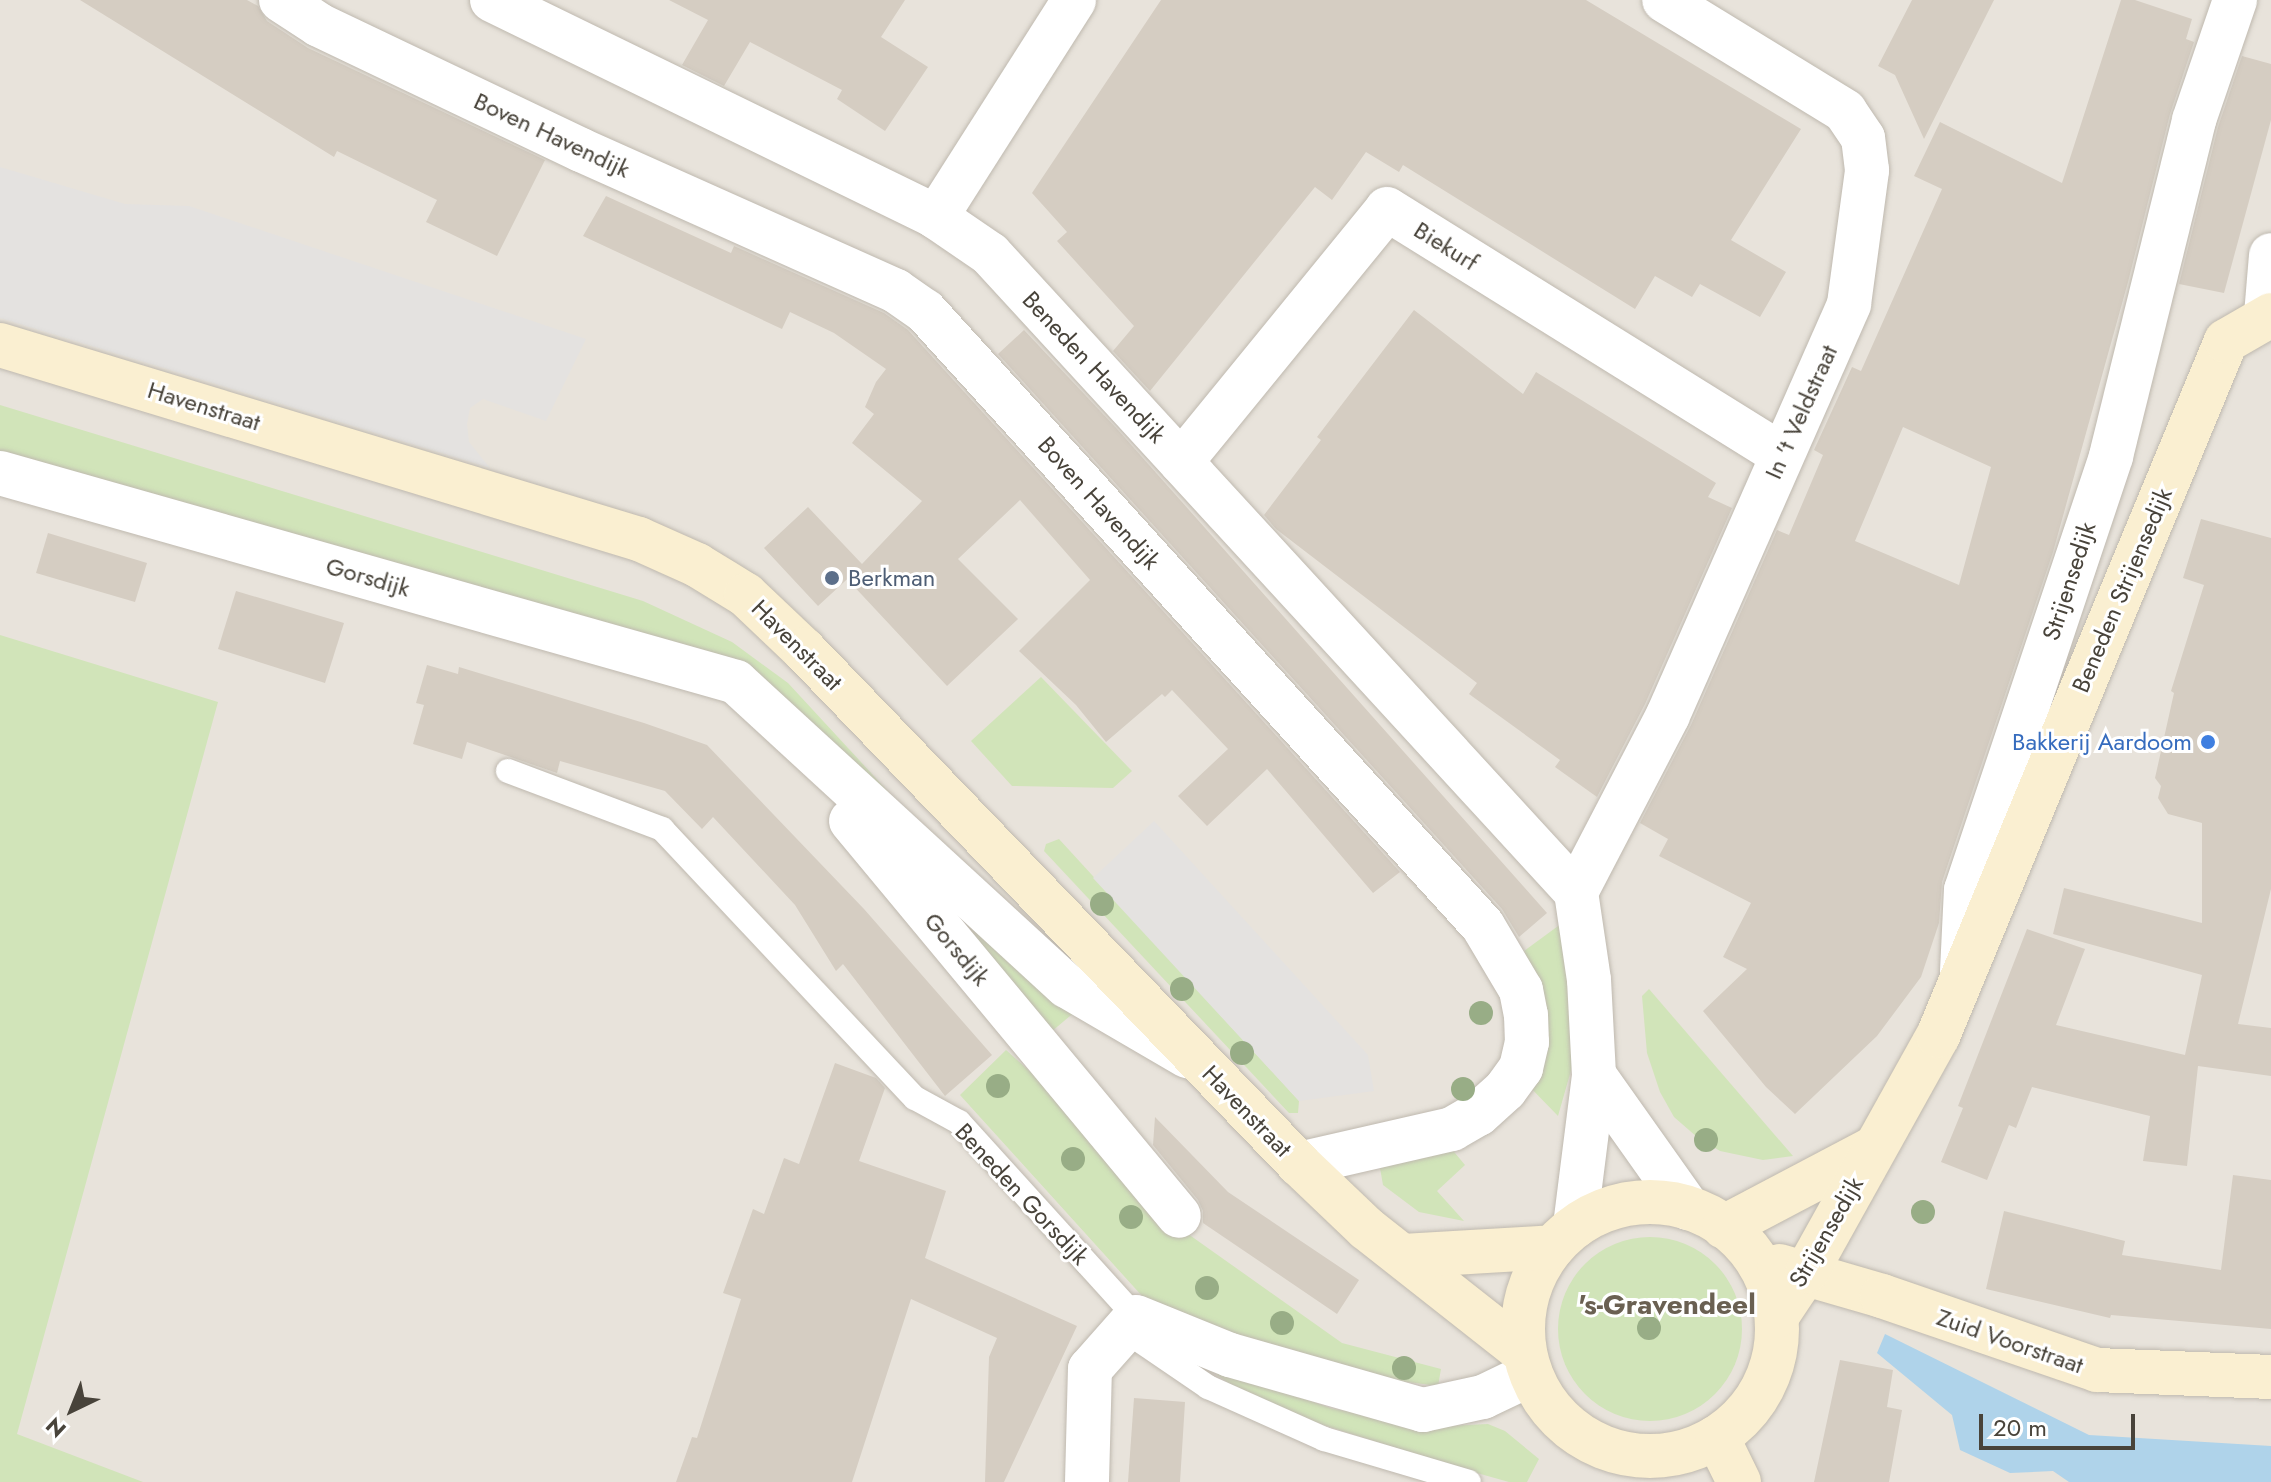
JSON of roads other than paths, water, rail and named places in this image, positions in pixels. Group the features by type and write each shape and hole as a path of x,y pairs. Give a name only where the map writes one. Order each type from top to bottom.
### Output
{"street":[{"name":"Boven Havendijk","path":"281,0 319,25 581,150 896,291 925,311 1483,926 1521,990 1526,1015 1527,1042 1521,1068 1505,1090 1478,1114 1452,1129 1299,1164"},
{"name":"Beneden Havendijk","path":"492,0 936,217 990,254 1576,892"},
{"path":"936,217 1074,0"},
{"name":"In 't Veldstraat","path":"1576,892 1668,715 1849,304 1867,170 1863,138 1845,111 1664,0"},
{"name":"Strijensedijk","path":"1777,1316 1807,1271 1938,1036 1962,971 1966,890 2111,456 2194,120 2235,0"},
{"name":"Biekurf","path":"1181,462 1387,209 1782,455"},
{"path":"2268,315 2271,255"},
{"name":"Beneden Strijensedijk","path":"1962,971 2226,341 2268,315"},
{"name":"Havenstraat","path":"0,345 639,539 697,565 763,608 1299,1164 1366,1228 1528,1364"},
{"name":"Gorsdijk","path":"0,473 736,682 1067,986 1201,1064"},
{"name":"Gorsdijk","path":"736,682 1179,1216"},
{"path":"1576,892 1589,980 1594,1075 1564,1236 1537,1270 1527,1297 1523,1325 1528,1364 1554,1413 1570,1428 1610,1450 1654,1456 1687,1451 1734,1425 1759,1394 1774,1357 1777,1316 1767,1279 1757,1262 1706,1217 1594,1075"},
{"name":"Strijensedijk","path":"1706,1217 1874,1148"},
{"path":"1403,1256 1564,1236 1618,1206 1664,1203 1706,1217"},
{"name":"Zuid Voorstraat","path":"1757,1262 1807,1271 2097,1370 2271,1377"},
{"path":"1087,1482 1090,1369 1130,1323"},
{"name":"Beneden Gorsdijk","path":"1130,1323 1423,1410 1483,1397 1528,1364"},
{"path":"1717,1437 1739,1482"}],"lane":[{"name":"Beneden Gorsdijk","path":"508,771 662,829 915,1098 959,1122 1130,1323 1208,1387 1324,1439 1469,1482"}],"water":[{"path":"1885,1334 2089,1435 2271,1446 2271,1482 2069,1482 2053,1471 2010,1473 1960,1450 1952,1415 1877,1353"}],"place":[{"name":"Berkman","path":"832,578"},
{"name":"Bakkerij Aardoom","path":"2208,742"}],"district":[{"name":"'s-Gravendeel","path":"1667,1305"}]}
